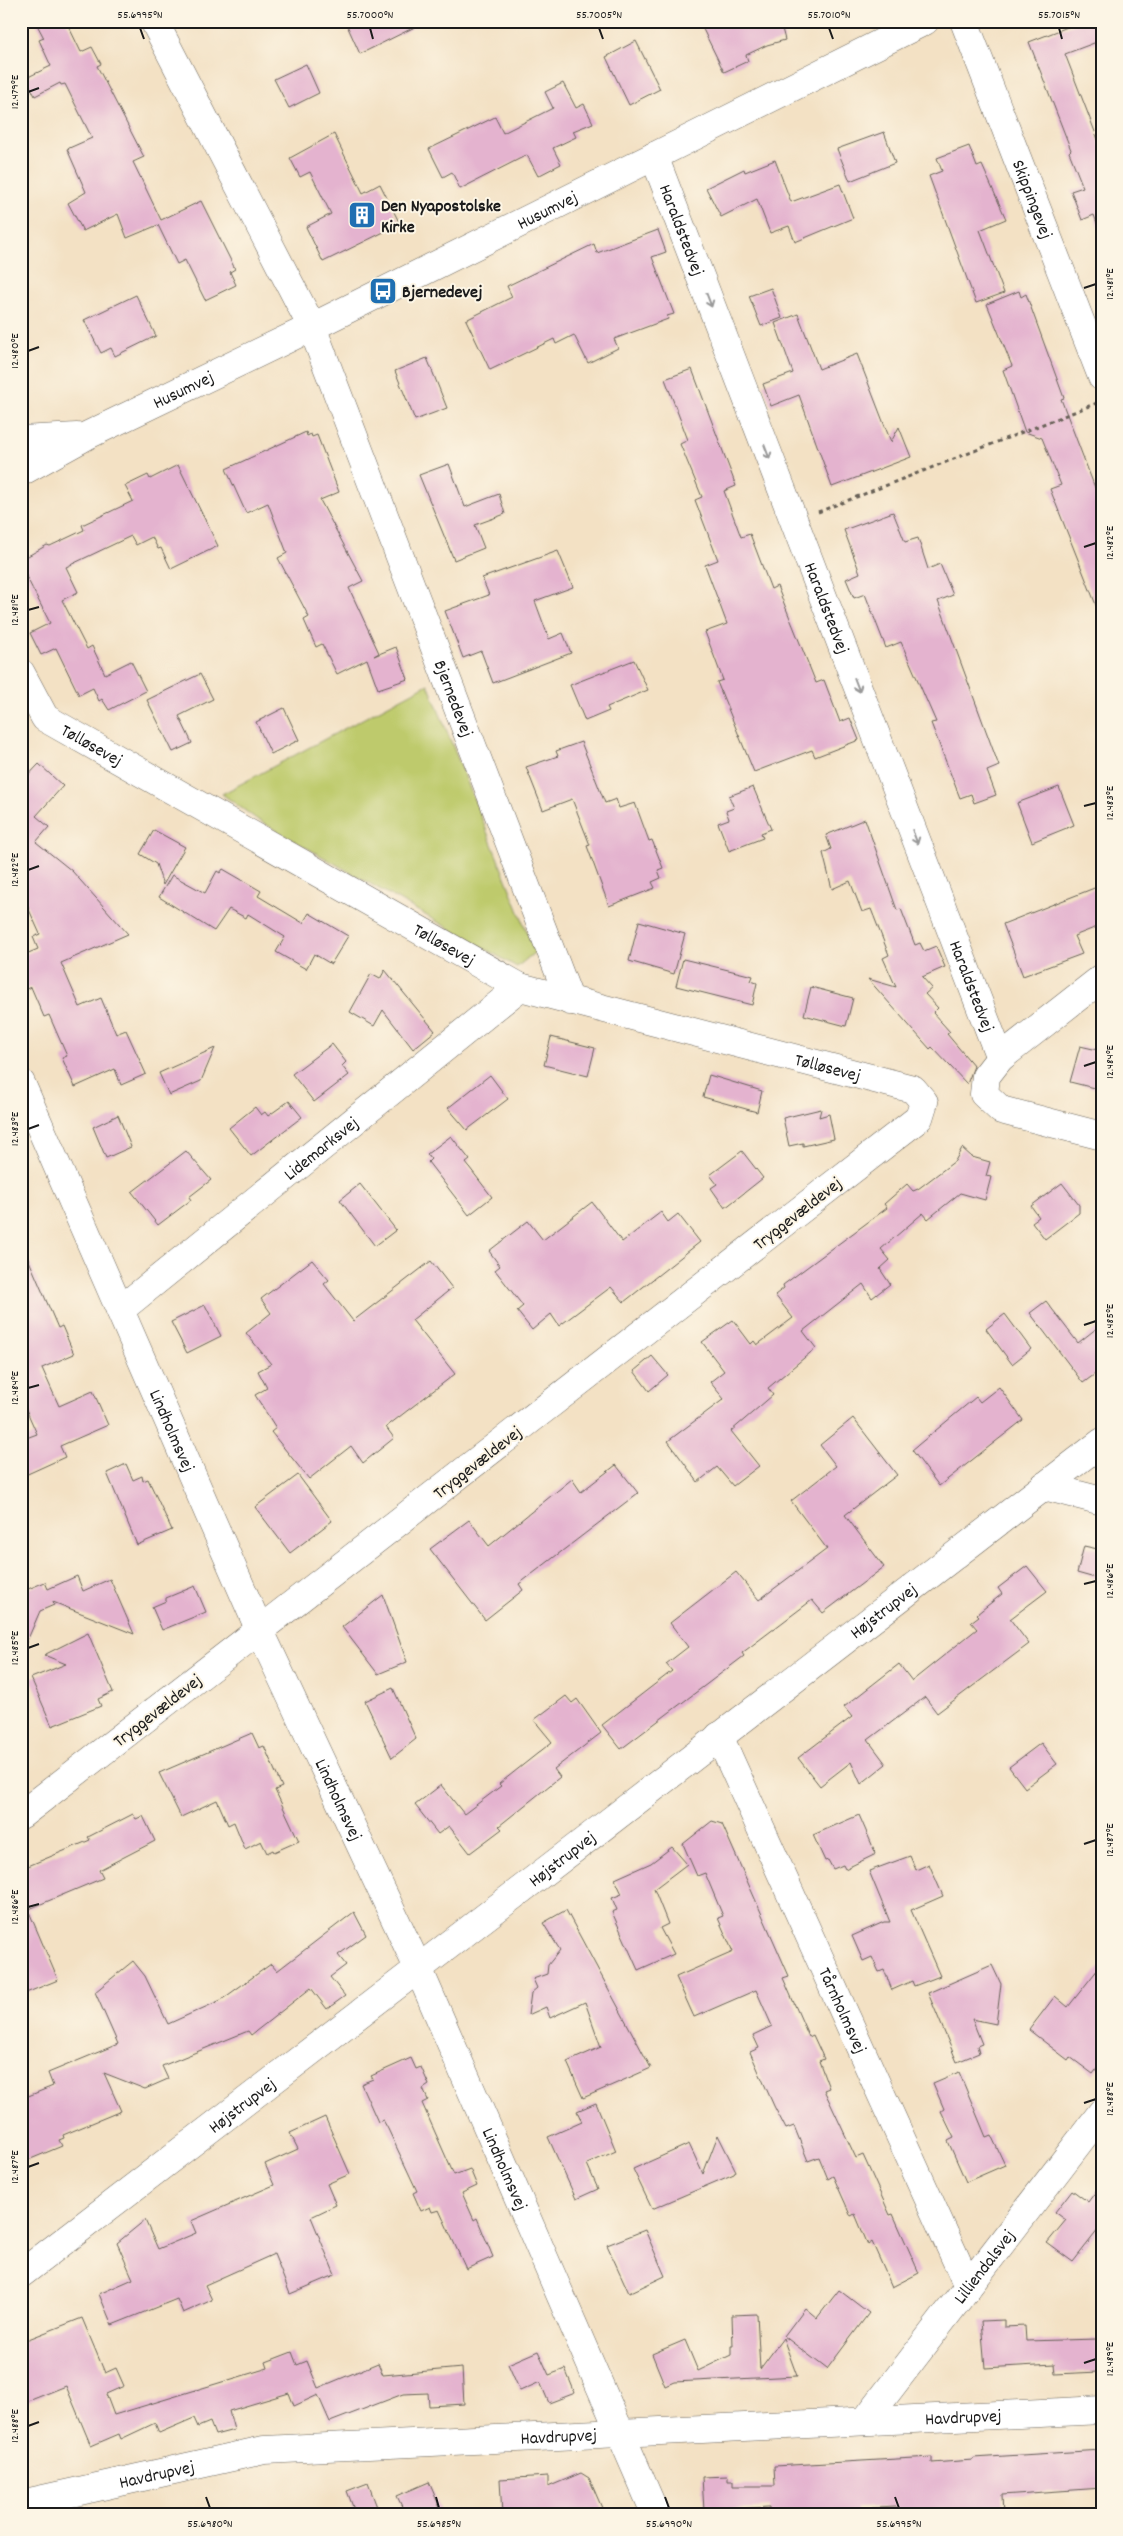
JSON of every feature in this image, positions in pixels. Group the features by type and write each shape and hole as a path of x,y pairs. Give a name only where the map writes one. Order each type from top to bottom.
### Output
{"street":[{"name":"Bjernedevej","path":"154,21 312,327 570,1001"},
{"name":"Husumvej","path":"21,472 86,436 312,327 926,21"},
{"name":"Skippingevej","path":"964,21 1102,377"},
{"name":"Haraldstedvej","path":"654,156 1000,1058"},
{"name":"Husumvej","path":"21,440 86,436"},
{"name":"Tølløsevej","path":"21,673 45,718 520,987 912,1089 924,1102"},
{"path":"1102,978 1000,1058 986,1076 984,1094 1001,1110 1102,1136"},
{"name":"Lidemarksvej","path":"120,1310 520,987"},
{"name":"Lindholmsvej","path":"21,1083 260,1631 419,1970 656,2515"},
{"name":"Tryggevældevej","path":"21,1815 919,1118 924,1102"},
{"name":"Højstrupvej","path":"21,2274 419,1970 719,1736 1102,1442"},
{"path":"1044,1486 1102,1501"},
{"name":"Tårnholmsvej","path":"719,1736 968,2286"},
{"name":"Lilliendalsvej","path":"865,2421 1102,2112"},
{"name":"Havdrupvej","path":"21,2504 264,2450 1102,2410"}],"path":[{"path":"794,522 1102,402"}],"green space":[{"path":"428,684 535,952 517,967 258,820 222,794"}],"building":[{"path":"35,21 66,21 81,52 92,47 101,64 97,66 144,157 133,162 161,220 201,201 235,269 230,272 236,285 205,300 185,260 177,264 158,225 127,238 118,214 83,231 68,203 86,192 67,149 92,138 65,84 61,85 60,83 35,96 26,78 51,66 39,40 44,38"},
{"path":"345,21 427,21 360,54"},
{"path":"699,21 780,21 785,40 767,45 746,55 748,61 724,72"},
{"path":"1083,21 1102,21 1102,40 1065,54 1102,150 1100,231 1094,215 1082,220 1071,191 1083,187 1069,152 1071,150 1029,42"},
{"path":"636,41 660,89 629,105 606,57"},
{"path":"306,64 319,93 289,108 274,79"},
{"path":"563,83 576,108 584,104 593,123 573,131 576,137 553,148 561,164 538,176 527,155 460,189 452,172 443,177 429,149 495,117 503,133 553,108 545,92"},
{"path":"884,132 895,163 850,181 837,149"},
{"path":"334,134 363,193 380,184 400,224 323,262 306,227 331,214 310,172 300,177 290,158"},
{"path":"969,146 977,167 982,165 1006,219 980,230 1004,293 976,303 929,176 942,171 937,158"},
{"path":"775,160 791,202 840,184 853,218 795,242 789,226 770,233 757,199 721,217 706,188 744,169 745,172"},
{"path":"658,230 666,252 652,257 674,314 667,316 668,319 614,339 618,348 588,363 574,335 556,344 554,339 490,370 466,320 512,297 507,286 594,244 597,253"},
{"path":"771,288 782,318 761,326 749,296"},
{"path":"1019,291 1021,297 1026,294 1064,398 1061,399 1102,506 1102,620 1050,489 1061,485 1042,438 1025,432 1003,370 1012,366 987,304"},
{"path":"136,295 156,336 115,356 111,348 101,353 84,320"},
{"path":"798,314 819,369 857,354 891,442 899,427 911,457 832,487 799,395 771,406 763,384 793,373 775,323"},
{"path":"427,358 447,408 415,420 395,371"},
{"path":"692,369 736,486 724,491 741,537 750,534 771,589 777,586 816,683 824,680 840,722 850,718 859,740 815,757 812,750 754,772 717,682 723,680 705,632 727,624 705,565 718,560 695,500 702,497 680,444 688,440 665,379"},
{"path":"306,432 307,436 311,434 312,437 317,435 339,492 320,500 363,581 349,588 379,653 374,656 396,647 408,679 378,689 367,659 337,674 322,644 316,647 304,620 309,617 278,558 287,553 268,503 246,513 226,469"},
{"path":"449,464 465,507 499,494 505,514 475,525 484,548 454,560 419,475"},
{"path":"178,465 218,546 171,569 161,548 158,549 152,537 136,545 131,536 66,567 78,592 62,600 87,649 92,646 105,674 131,661 146,691 109,710 102,699 99,701 93,688 79,695 56,648 41,655 30,633 50,623 21,566 21,560 47,545 50,546 84,530 82,525 133,501 125,486 148,475 150,479"},
{"path":"893,512 905,542 918,538 928,569 940,564 953,595 938,601 999,766 987,771 996,795 974,803 971,794 960,798 931,723 936,722 901,642 886,648 865,594 854,598 846,579 860,573 844,530"},
{"path":"558,551 573,587 535,601 549,639 563,633 571,653 493,683 481,651 463,658 445,611 489,595 482,578"},
{"path":"634,660 648,690 607,707 609,711 585,721 570,685"},
{"path":"200,674 213,699 179,716 192,743 173,752 147,700"},
{"path":"284,708 299,740 271,754 256,722"},
{"path":"581,742 605,803 616,799 619,808 635,803 649,841 652,840 663,868 658,870 661,878 652,882 655,888 609,906 587,846 590,845 572,799 543,810 526,767 558,756 556,751"},
{"path":"39,764 63,786 36,816 49,827 36,842 72,871 128,934 61,963 80,1007 101,998 116,1034 126,1030 146,1074 121,1085 115,1069 75,1087 62,1058 67,1056 49,1015 44,1017 31,987 21,991 21,956 38,949 33,937 40,934 21,892 21,783"},
{"path":"753,787 771,829 761,833 763,838 729,851 718,823 729,819 726,811 734,808 729,796"},
{"path":"1059,787 1074,825 1032,842 1017,803"},
{"path":"865,819 897,910 901,909 915,945 920,943 924,951 936,946 945,967 922,977 932,988 925,994 938,1008 933,1013 950,1032 947,1034 974,1066 967,1084 932,1047 930,1049 868,979 896,987 883,958 889,955 871,909 862,912 850,881 832,889 823,853 831,849 826,835"},
{"path":"154,830 185,847 163,885 156,864 140,854"},
{"path":"223,869 261,891 258,896 303,923 309,913 348,936 331,964 314,954 306,969 276,952 285,937 248,914 246,918 229,909 214,931 159,897 172,875 205,893 217,871 220,873"},
{"path":"1102,885 1102,925 1074,936 1082,954 1023,976 1003,924"},
{"path":"639,921 685,934 674,974 629,961"},
{"path":"683,959 753,976 751,981 757,983 752,1005 676,986"},
{"path":"385,970 435,1031 413,1049 383,1010 374,1026 350,1012 371,974 380,979"},
{"path":"811,987 853,998 846,1026 804,1015"},
{"path":"551,1037 595,1048 588,1076 544,1065"},
{"path":"332,1044 346,1062 342,1066 349,1075 314,1102 292,1074"},
{"path":"1080,1046 1102,1051 1102,1090 1070,1082"},
{"path":"215,1048 201,1081 169,1095 159,1073"},
{"path":"490,1075 508,1099 467,1130 448,1108"},
{"path":"709,1075 762,1091 757,1112 703,1097"},
{"path":"289,1101 302,1117 251,1156 229,1128 255,1107 261,1115 265,1112 268,1116"},
{"path":"821,1109 819,1117 829,1114 834,1139 803,1146 803,1143 789,1146 783,1118"},
{"path":"118,1115 131,1147 106,1158 93,1127"},
{"path":"451,1136 470,1160 466,1163 492,1197 469,1215 428,1162 431,1159 427,1154"},
{"path":"962,1148 972,1157 990,1162 986,1176 991,1177 985,1200 960,1193 928,1219 923,1213 881,1249 890,1260 880,1269 890,1284 872,1298 863,1284 803,1331 816,1348 768,1388 773,1395 731,1431 759,1466 733,1486 717,1467 698,1482 668,1441 724,1399 710,1382 724,1371 702,1342 733,1320 751,1344 754,1341 757,1345 793,1318 775,1295 784,1288 783,1285 887,1208 884,1204 907,1184 913,1191 918,1189 955,1161"},
{"path":"186,1151 211,1180 189,1197 191,1200 158,1225 132,1192"},
{"path":"742,1151 763,1178 725,1208 711,1188 717,1184 710,1175"},
{"path":"1062,1183 1079,1205 1079,1213 1045,1239 1032,1222 1039,1217 1031,1206"},
{"path":"360,1184 396,1230 375,1246 340,1200"},
{"path":"592,1202 622,1242 661,1212 668,1222 678,1214 700,1242 624,1302 611,1287 559,1326 551,1314 532,1330 517,1311 523,1306 495,1270 500,1266 489,1251 528,1221 543,1240"},
{"path":"21,1242 58,1328 62,1326 74,1354 42,1368 59,1406 93,1391 108,1425 60,1446 65,1457 21,1477 21,1440 37,1434 21,1398"},
{"path":"312,1260 329,1280 324,1284 353,1321 431,1261 452,1288 412,1320 455,1374 386,1427 394,1438 363,1463 351,1446 309,1479 271,1432 276,1428 255,1395 267,1388 258,1371 271,1364 246,1333 271,1313 261,1299"},
{"path":"1046,1301 1078,1343 1102,1324 1102,1369 1083,1383 1030,1313"},
{"path":"205,1305 221,1336 187,1353 171,1322"},
{"path":"1005,1314 1031,1349 1012,1364 986,1329"},
{"path":"652,1356 668,1375 649,1391 634,1371"},
{"path":"999,1387 1023,1420 939,1486 912,1450 976,1397 980,1402"},
{"path":"853,1418 897,1475 845,1515 884,1567 823,1613 812,1600 742,1653 744,1656 621,1749 602,1725 672,1671 666,1664 688,1647 670,1623 736,1572 759,1600 827,1549 791,1501 836,1466 820,1445"},
{"path":"126,1464 133,1480 142,1476 143,1481 148,1479 172,1530 137,1545 107,1473"},
{"path":"616,1465 638,1493 519,1584 523,1590 485,1620 430,1549 469,1520 489,1546 572,1479 581,1492"},
{"path":"298,1475 332,1521 290,1553 255,1507"},
{"path":"1084,1546 1102,1550 1102,1580 1077,1573"},
{"path":"1027,1566 1047,1591 1010,1619 1029,1644 937,1713 925,1697 868,1740 886,1764 861,1784 851,1762 820,1786 798,1758 852,1717 844,1707 899,1664 912,1681 977,1629 971,1622 979,1616 977,1614 1002,1594 998,1588"},
{"path":"77,1576 83,1591 110,1579 134,1634 53,1602 54,1605 40,1611 21,1655 21,1592 45,1582 48,1589"},
{"path":"195,1586 206,1612 162,1630 152,1607 166,1601 166,1598"},
{"path":"383,1595 407,1662 378,1674 342,1627"},
{"path":"88,1633 113,1692 98,1699 101,1706 52,1726 31,1678 66,1664 44,1655"},
{"path":"393,1688 416,1739 392,1758 365,1701"},
{"path":"566,1696 572,1703 577,1699 601,1733 554,1769 560,1777 499,1826 502,1829 470,1853 449,1826 438,1834 415,1805 441,1785 464,1814 501,1786 499,1784 552,1742 534,1720"},
{"path":"252,1733 259,1748 264,1746 282,1787 275,1790 299,1841 274,1852 273,1850 267,1853 261,1841 245,1849 234,1822 228,1825 217,1800 181,1817 159,1773"},
{"path":"1041,1743 1057,1764 1025,1788 1009,1767"},
{"path":"133,1814 136,1819 143,1816 155,1841 99,1870 103,1878 29,1909 21,1891 21,1869 90,1840 88,1837"},
{"path":"859,1815 876,1854 845,1869 843,1865 833,1869 828,1860 825,1861 813,1835"},
{"path":"712,1821 722,1824 789,1976 783,1978 809,2037 813,2035 824,2059 819,2061 829,2088 824,2090 856,2158 863,2155 890,2215 893,2214 919,2273 892,2287 872,2242 868,2245 855,2214 851,2216 833,2176 828,2179 819,2157 808,2161 794,2126 786,2129 774,2106 750,2052 759,2048 753,2035 772,2026 756,1990 694,2017 676,1977 733,1952 718,1918 723,1916 705,1873 697,1876 683,1844"},
{"path":"672,1847 687,1864 654,1889 668,1924 660,1928 674,1954 638,1970 612,1912 617,1910 612,1898 622,1894 615,1879 651,1863"},
{"path":"910,1856 916,1870 929,1864 943,1896 911,1910 940,1976 914,1986 912,1981 892,1990 884,1970 879,1972 872,1957 863,1961 852,1936 884,1922 890,1922 869,1871"},
{"path":"21,1893 58,1980 21,1995"},
{"path":"566,1910 651,2068 583,2098 567,2062 601,2047 585,2002 550,2018 546,2007 528,2015 531,1993 537,1988 533,1979 547,1974 548,1965 560,1950 543,1923"},
{"path":"354,1912 366,1935 338,1955 346,1965 330,1977 345,1996 327,2009 311,1988 251,2035 248,2031 162,2066 168,2079 145,2089 104,2073 121,2111 63,2135 64,2138 59,2140 62,2146 21,2163 21,2099 53,2086 48,2073 118,2044 95,1992 133,1961 145,1976 168,2024 221,2000 271,1964 277,1971"},
{"path":"1102,1964 1102,2062 1093,2074 1070,2057 1068,2060 1029,2030 1055,1996 1068,2007"},
{"path":"992,1965 1001,1984 996,2024 972,2019 982,2044 977,2046 979,2053 957,2062 928,1993"},
{"path":"411,2058 416,2069 421,2067 429,2085 423,2089 428,2100 422,2103 454,2175 470,2169 477,2186 462,2193 474,2220 477,2218 493,2257 466,2269 439,2210 432,2212 430,2207 421,2211 413,2193 417,2191 388,2129 383,2120 378,2122 361,2084 373,2079 371,2076"},
{"path":"959,2072 986,2137 991,2135 1005,2165 966,2182 948,2141 954,2138 941,2111 944,2109 933,2083"},
{"path":"596,2103 616,2151 587,2164 598,2189 576,2199 548,2137 582,2122 577,2111"},
{"path":"325,2117 350,2174 327,2184 336,2205 311,2217 335,2275 290,2294 274,2254 205,2285 212,2300 183,2313 177,2299 112,2325 99,2294 133,2279 117,2243 145,2220 158,2249 196,2233 191,2221 274,2185 265,2164 298,2149 290,2133"},
{"path":"718,2135 736,2171 734,2174 652,2209 633,2169 689,2144 703,2174"},
{"path":"1102,2183 1102,2225 1073,2262 1047,2243 1066,2220 1055,2212 1072,2190 1088,2202"},
{"path":"645,2230 665,2276 629,2293 607,2245"},
{"path":"839,2290 869,2313 827,2369 784,2336 805,2308 817,2318"},
{"path":"757,2314 760,2369 783,2338 797,2376 674,2382 665,2386 652,2354 685,2340 698,2371 731,2355 731,2346 733,2346 732,2315"},
{"path":"82,2318 105,2373 116,2368 124,2386 106,2394 114,2415 268,2368 266,2362 292,2352 297,2365 307,2361 318,2388 378,2363 383,2375 462,2368 464,2404 429,2406 428,2393 403,2394 330,2422 318,2395 294,2406 289,2393 229,2411 234,2430 215,2435 210,2422 198,2427 194,2418 159,2433 155,2423 121,2439 119,2434 91,2446 66,2386 21,2404 21,2342"},
{"path":"1004,2320 1004,2327 1025,2326 1026,2341 1097,2339 1099,2372 1055,2374 1054,2364 985,2368 981,2321"},
{"path":"538,2351 549,2375 565,2369 575,2393 549,2403 540,2382 520,2391 508,2364"},
{"path":"1102,2450 1102,2488 1002,2495 1003,2515 896,2515 896,2507 856,2509 856,2515 769,2515 769,2507 704,2511 702,2477 728,2476 728,2481 733,2481 733,2486 775,2486 774,2466 932,2457 932,2463 973,2460 973,2458"},
{"path":"581,2473 589,2478 605,2515 502,2515 500,2479 548,2476 548,2487"},
{"path":"429,2482 443,2515 406,2515 397,2496"},
{"path":"368,2483 380,2515 356,2515 347,2491"}],"place":[{"name":"Den Nyapostolske Kirke","path":"362,215"},
{"name":"Bjernedevej","path":"383,291"}]}
